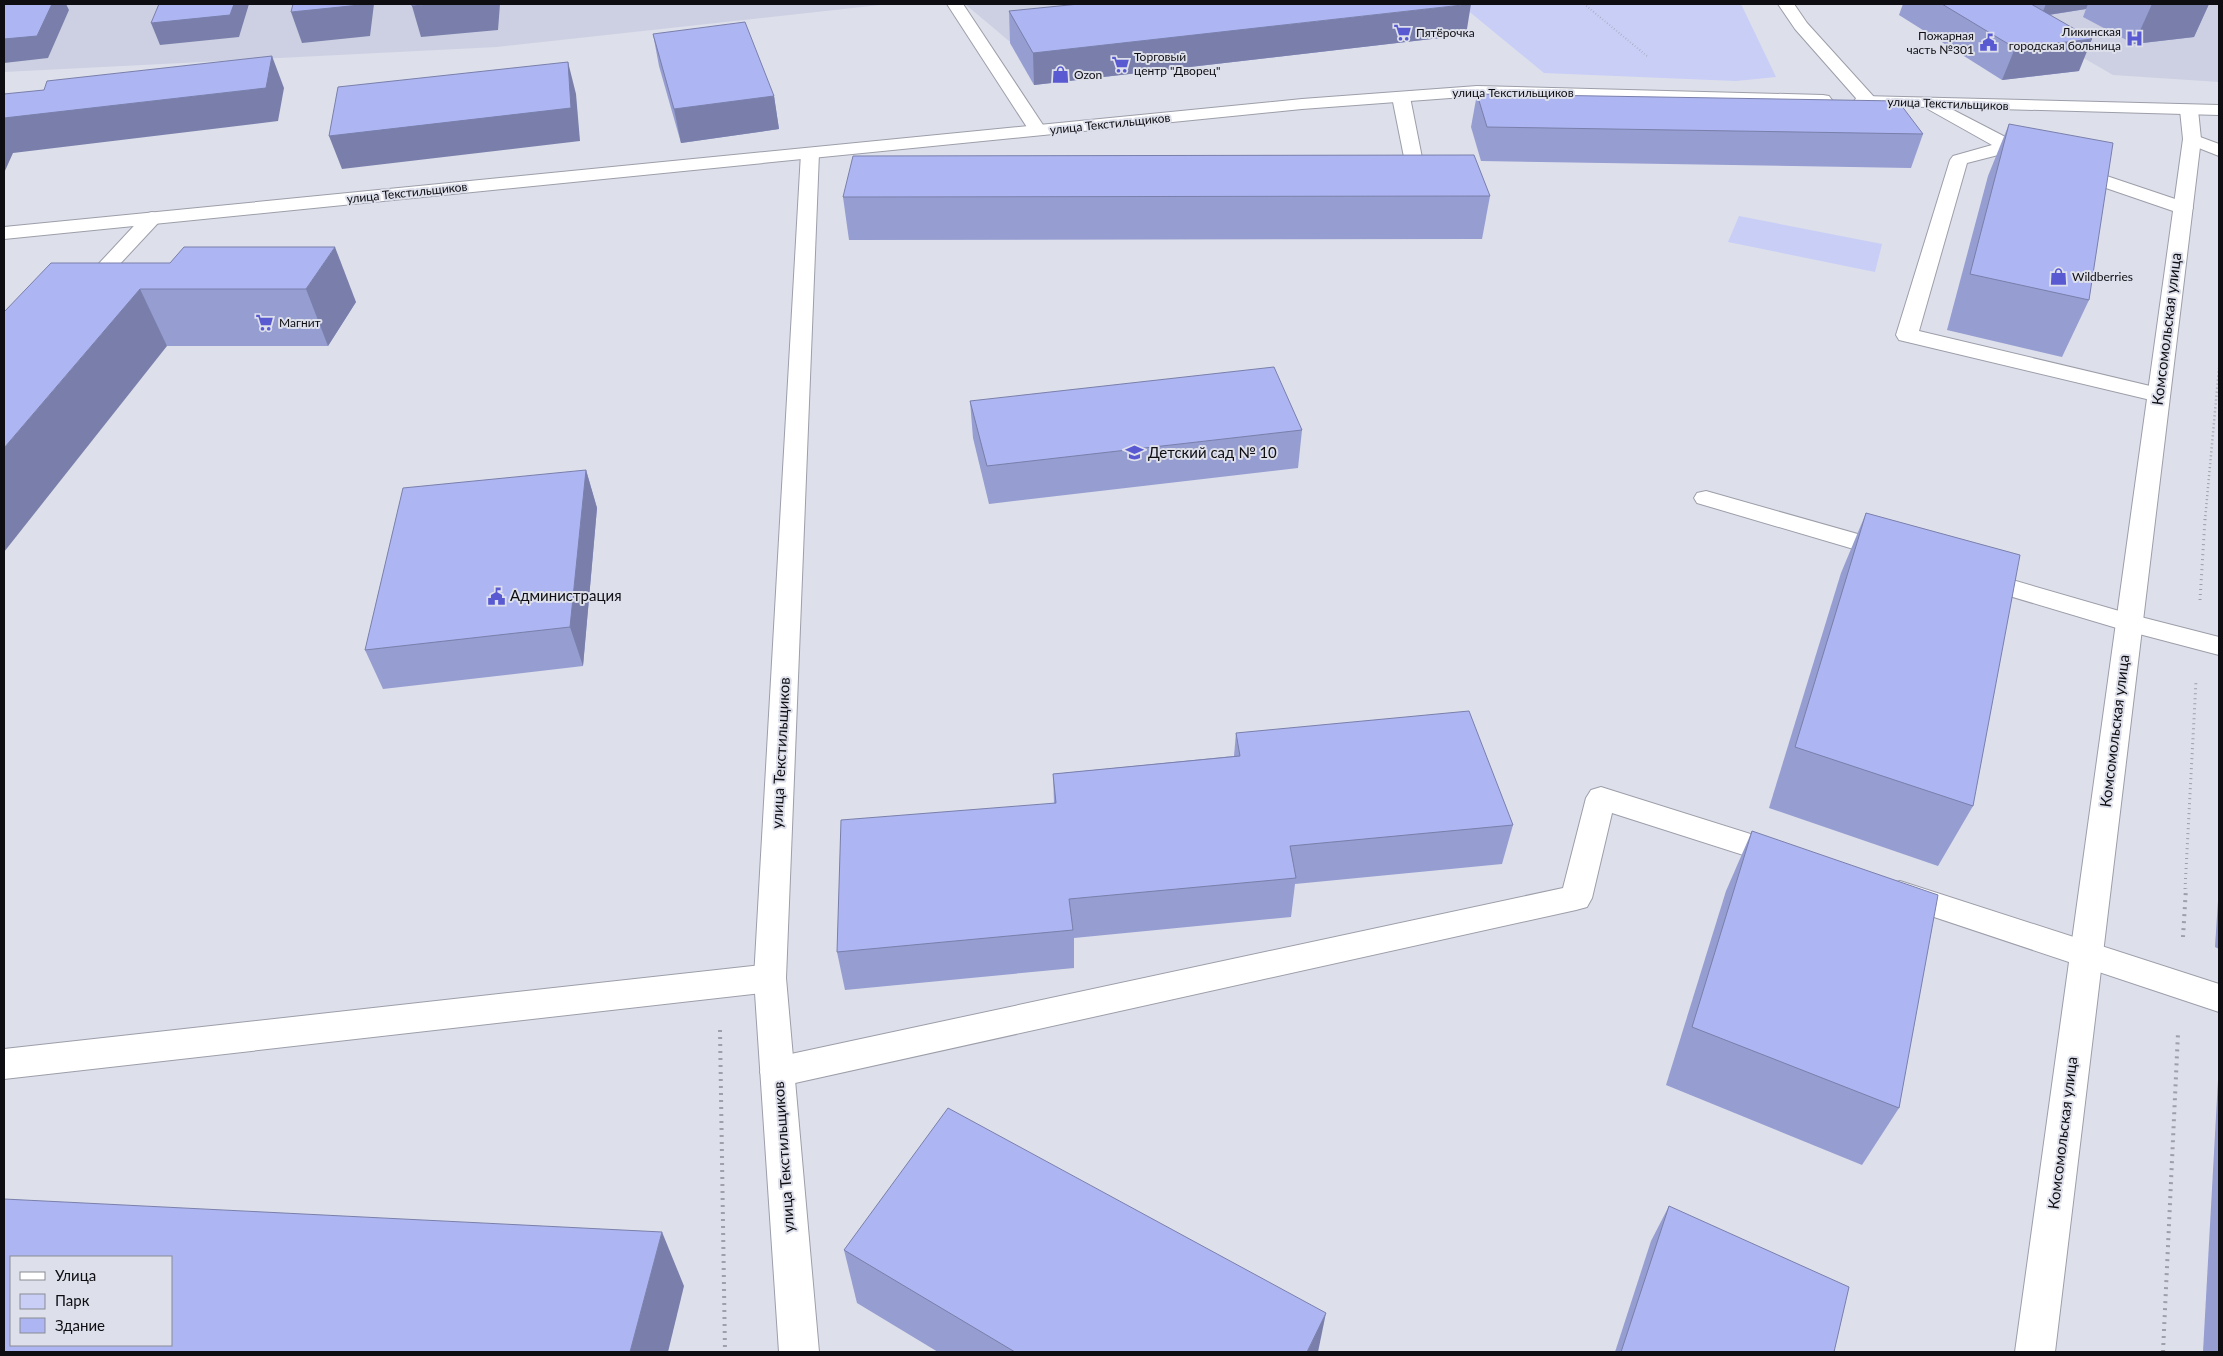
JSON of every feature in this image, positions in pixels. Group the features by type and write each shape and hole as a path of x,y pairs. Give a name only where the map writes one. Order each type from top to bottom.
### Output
{"street":[{"path":"955,4 1038,131"},
{"path":"1786,4 1801,26 1868,101"},
{"name":"улица Текстильщиков","path":"4,233 1302,104 1477,90 1932,104 2219,110"},
{"path":"1388,178 1417,178 1401,96"},
{"path":"1932,104 2034,158"},
{"name":"Комсомольская улица","path":"2035,1352 2192,139 2189,110"},
{"path":"2192,139 2219,151"},
{"path":"2009,146 1959,160 1907,335 2159,395"},
{"name":"улица Текстильщиков","path":"799,1352 770,978 810,153"},
{"path":"2053,165 2183,208"},
{"path":"75,302 152,218"},
{"path":"1706,498 1913,559"},
{"path":"1960,573 2129,623 2209,644"},
{"path":"777,1072 1576,898 1601,798 1811,865"},
{"path":"1877,886 2087,953 2219,998"},
{"path":"4,1064 770,978"}],"path":[{"path":"1584,4 1652,60"},
{"path":"2163,1352 2181,985 2209,644 2204,531 2219,368"},
{"path":"720,983 725,1352"}],"shaded area":[{"path":"4,4 889,4 497,47 4,72"},
{"path":"965,4 1341,4 1009,41"},
{"name":"Ликинская городская больница","path":"1990,4 2219,4 2219,82 2113,75"}],"green space":[{"path":"1460,4 1741,4 1776,77 1736,81 1544,73"},
{"path":"1739,216 1882,244 1875,272 1728,242"}],"building":[{"path":"4,4 52,4 37,36 4,39"},
{"path":"159,4 234,4 230,15 151,23"},
{"path":"293,4 360,4 360,5 291,12"},
{"path":"412,4 435,4 412,6"},
{"path":"1079,4 1471,4 1033,53 1009,11"},
{"path":"1942,4 2031,4 2092,39 2015,48"},
{"path":"745,22 774,96 674,109 653,34"},
{"path":"272,56 266,88 4,118 4,94 44,90 47,81"},
{"path":"568,62 571,108 329,136 338,87"},
{"path":"1477,94 1898,101 1923,134 1487,127"},
{"path":"2009,124 2113,143 2089,300 1970,274"},
{"path":"1474,155 1490,196 843,197 853,156"},
{"path":"184,247 335,247 306,289 140,289 4,448 4,312 51,263 170,263"},
{"path":"1274,367 1302,430 987,466 970,401"},
{"name":"Администрация","path":"586,470 570,627 365,650 403,488"},
{"path":"1866,513 2020,555 1973,806 1795,747"},
{"path":"1469,711 1513,825 1290,846 1296,878 1069,899 1073,930 837,952 841,820 1056,803 1053,774 1240,756 1236,733"},
{"path":"1752,831 1938,895 1899,1108 1692,1027"},
{"path":"948,1108 1326,1313 1307,1352 1015,1352 844,1250"},
{"path":"4,1199 662,1232 630,1352 4,1352"},
{"path":"1669,1206 1849,1287 1834,1352 1621,1352"}],"place":[{"name":"Пятёрочка","path":"1402,33"},
{"name":"Ликинская городская больница","path":"2135,39"},
{"name":"Пожарная часть №301","path":"1988,43"},
{"name":"Торговый центр \"Дворец\"","path":"1120,64"},
{"name":"Ozon","path":"1060,75"},
{"name":"Wildberries","path":"2058,277"},
{"name":"Магнит","path":"265,323"},
{"name":"Детский сад № 10","path":"1134,453"},
{"name":"Администрация","path":"496,596"}]}
